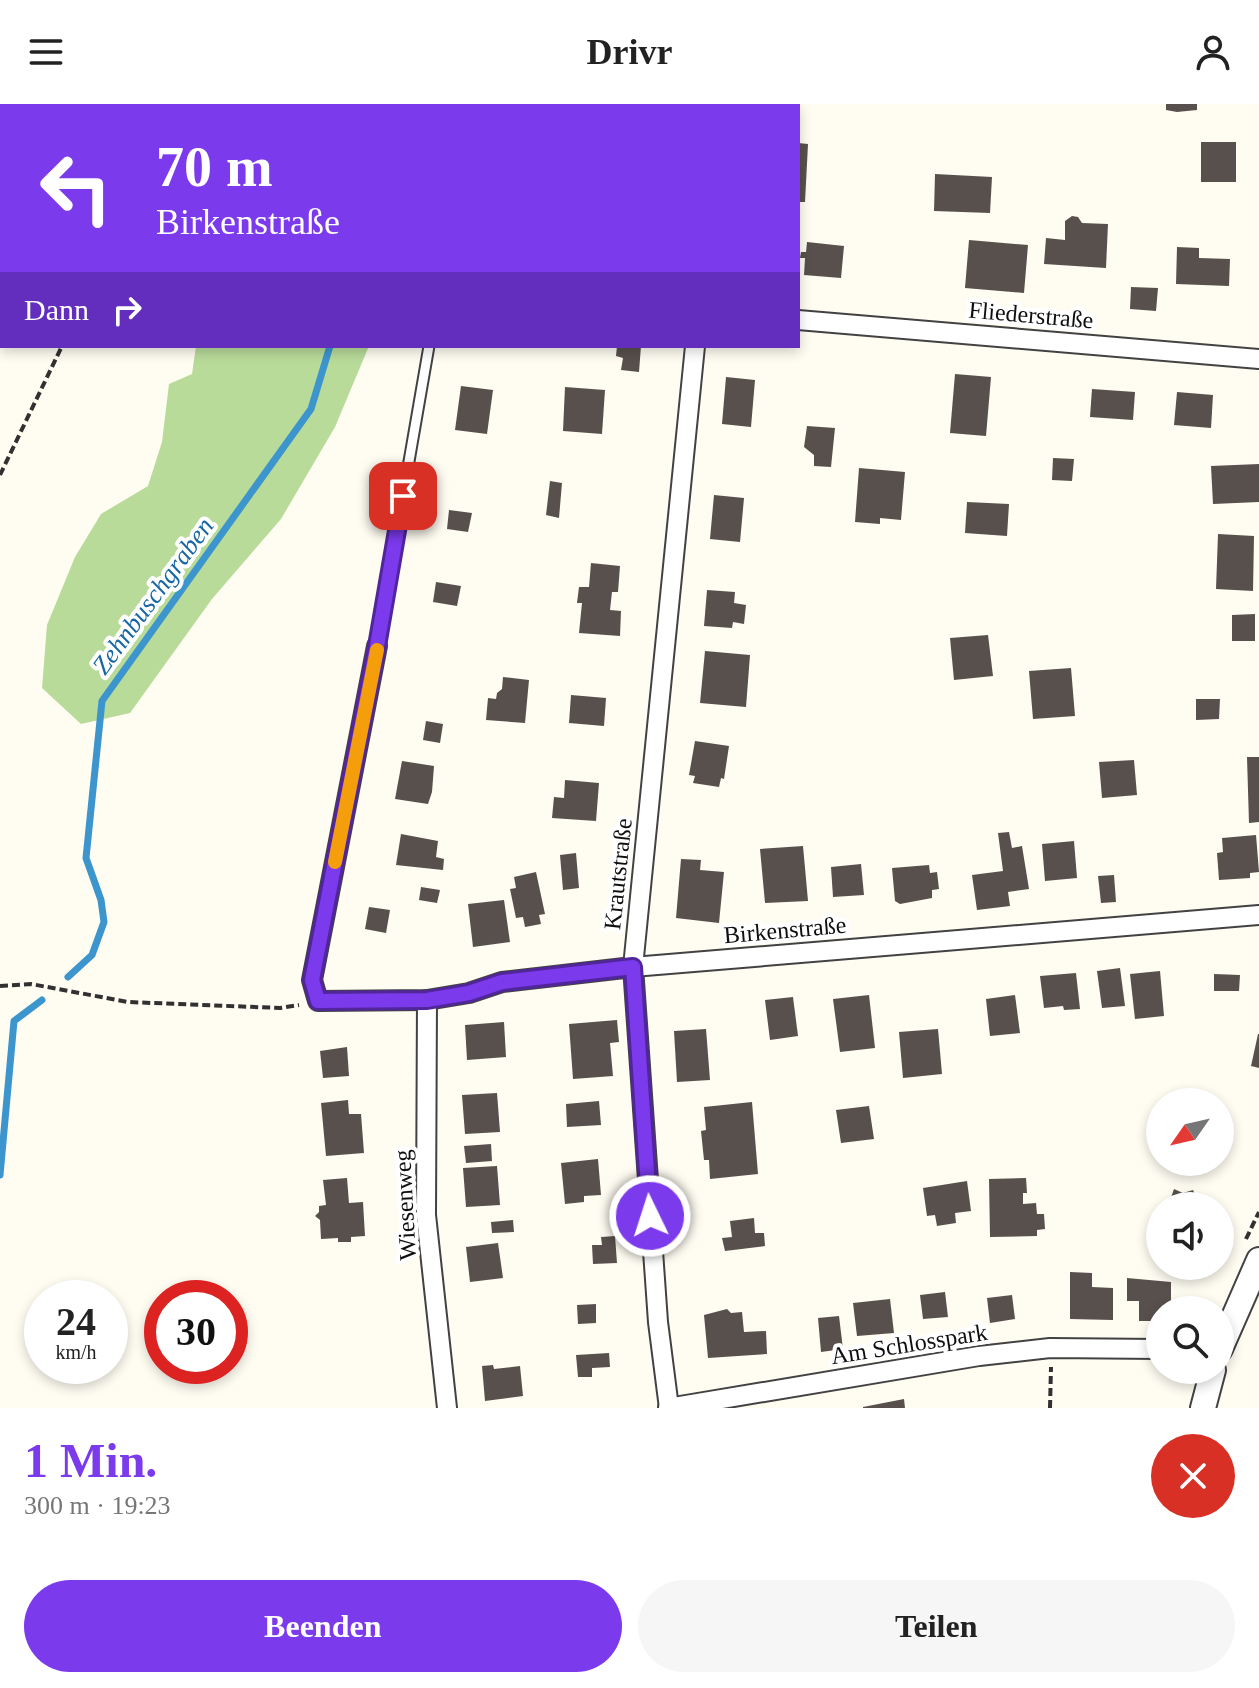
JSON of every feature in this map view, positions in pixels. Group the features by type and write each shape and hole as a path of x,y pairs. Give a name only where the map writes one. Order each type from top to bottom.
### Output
{"street":[{"name":"Fliederstraße","path":"800,320 1259,359"},
{"name":"Krautstraße","path":"668,1408 658,1322 633,967 695,348"},
{"path":"318,1001 312,980 377,646"},
{"name":"Birkenstraße","path":"318,1001 427,1000 469,993 502,982 633,967 1259,915"},
{"name":"Wiesenweg","path":"427,1000 424,1102 426,1215 447,1408"},
{"path":"1234,1317 1259,1260"},
{"name":"Am Schlosspark","path":"668,1408 923,1365 1050,1348 1146,1348"},
{"path":"1203,1408 1209,1384"}],"lane":[{"path":"377,646 429,348"}],"path":[{"path":"0,475 61,348"},
{"path":"0,986 31,984 128,1002 280,1008 318,1001"},
{"path":"1253,1224 1259,1212"},
{"path":"1050,1348 1050,1408"}],"green space":[{"path":"196,348 368,348 335,427 281,519 212,599 130,713 81,724 42,688 47,625 75,557 101,514 148,486 162,442 169,384 192,374"}],"building":[{"path":"1166,104 1197,104 1197,110 1166,110"},
{"path":"1201,142 1236,142 1236,182 1201,182"},
{"path":"800,143 808,144 805,202 800,202"},
{"path":"935,174 992,177 990,213 934,211"},
{"path":"1072,216 1078,217 1082,223 1108,224 1106,268 1044,264 1046,238 1065,240 1065,221"},
{"path":"969,240 1028,245 1024,293 965,288"},
{"path":"807,242 844,246 841,278 804,275 805,258 800,258 801,252 806,252"},
{"path":"1177,247 1199,248 1199,258 1230,259 1229,286 1176,284"},
{"path":"1131,287 1158,288 1156,311 1130,309"},
{"path":"617,348 641,348 639,372 621,370 623,358 616,356"},
{"path":"955,374 991,377 986,436 950,433"},
{"path":"726,377 755,380 751,427 722,424"},
{"path":"461,386 493,390 487,434 455,430"},
{"path":"565,387 605,390 602,434 563,431"},
{"path":"1092,389 1135,392 1133,420 1090,417"},
{"path":"1177,392 1213,395 1211,428 1174,425"},
{"path":"807,426 835,428 831,467 814,466 814,455 804,447"},
{"path":"1053,458 1074,459 1072,481 1052,480"},
{"path":"1259,464 1259,502 1213,504 1211,466"},
{"path":"859,468 905,472 901,520 880,518 880,524 855,522"},
{"path":"550,481 562,483 559,518 546,515"},
{"path":"714,495 744,498 740,542 710,539"},
{"path":"967,502 1009,504 1007,536 965,533"},
{"path":"449,510 472,513 468,532 447,529"},
{"path":"1218,534 1254,536 1253,591 1216,589"},
{"path":"591,563 620,566 618,592 612,592 610,610 621,611 620,636 579,633 582,603 577,603 579,587 589,587"},
{"path":"436,582 461,586 457,606 433,602"},
{"path":"707,590 735,592 734,603 746,605 744,624 733,622 732,628 704,626"},
{"path":"1255,614 1255,641 1232,641 1232,615"},
{"path":"988,635 993,676 954,680 950,638"},
{"path":"705,651 750,655 746,707 700,703"},
{"path":"1071,668 1075,716 1033,719 1029,671"},
{"path":"503,677 529,680 525,723 486,720 488,698 496,699 502,689"},
{"path":"571,695 606,698 604,726 569,723"},
{"path":"1196,699 1220,699 1219,719 1196,720"},
{"path":"426,721 443,724 440,743 423,740"},
{"path":"695,741 729,746 724,779 721,778 719,787 693,783 695,776 689,775"},
{"path":"1247,757 1259,757 1259,822 1249,823"},
{"path":"1134,760 1137,795 1102,798 1099,762"},
{"path":"402,761 434,766 428,804 395,799"},
{"path":"565,780 599,783 596,821 552,818 554,797 564,798"},
{"path":"1009,832 1012,848 1022,846 1029,889 1008,892 1010,906 977,910 972,875 1003,871 998,833"},
{"path":"401,834 438,841 436,857 444,859 443,870 396,865"},
{"path":"1256,835 1259,872 1250,873 1250,878 1219,880 1217,853 1223,852 1222,838"},
{"path":"1074,841 1077,878 1045,881 1042,844"},
{"path":"803,846 808,901 765,903 760,849"},
{"path":"576,853 579,888 563,890 560,855"},
{"path":"681,859 701,860 700,870 724,872 719,923 676,918"},
{"path":"861,864 864,895 833,897 831,867"},
{"path":"929,865 930,873 937,872 939,889 932,890 932,898 900,904 895,901 892,868"},
{"path":"536,872 545,914 539,915 541,924 525,927 523,917 516,918 510,889 516,888 514,877"},
{"path":"1114,875 1116,902 1101,903 1098,876"},
{"path":"421,887 440,890 437,903 419,900"},
{"path":"504,900 510,942 473,947 468,904"},
{"path":"369,907 390,910 386,933 365,929"},
{"path":"1120,968 1125,1006 1102,1008 1097,971"},
{"path":"1160,971 1164,1016 1135,1019 1130,974"},
{"path":"1076,973 1080,1009 1064,1010 1063,1006 1044,1008 1040,976"},
{"path":"1214,974 1240,975 1239,991 1214,991"},
{"path":"869,995 875,1048 840,1052 833,999"},
{"path":"1015,995 1020,1033 990,1036 986,999"},
{"path":"793,997 798,1036 770,1040 765,1000"},
{"path":"617,1020 619,1042 610,1043 613,1076 573,1079 569,1024"},
{"path":"504,1022 506,1057 467,1060 465,1025"},
{"path":"706,1029 710,1080 677,1082 674,1031"},
{"path":"938,1029 942,1074 903,1078 899,1032"},
{"path":"1259,1034 1259,1068 1251,1066"},
{"path":"347,1047 349,1076 323,1078 320,1051"},
{"path":"497,1093 500,1132 465,1134 462,1095"},
{"path":"348,1100 349,1114 361,1114 364,1153 326,1156 321,1103"},
{"path":"599,1101 601,1125 567,1127 566,1104"},
{"path":"752,1102 758,1174 710,1179 709,1160 704,1160 701,1131 706,1130 704,1107"},
{"path":"869,1106 874,1139 841,1143 836,1110"},
{"path":"491,1144 492,1161 466,1163 464,1146"},
{"path":"598,1159 601,1195 584,1196 584,1202 565,1204 561,1163"},
{"path":"497,1166 500,1205 466,1207 463,1168"},
{"path":"347,1178 349,1203 363,1202 365,1236 351,1237 351,1242 338,1242 338,1238 321,1239 320,1220 315,1216 319,1206 326,1205 323,1180"},
{"path":"1026,1178 1027,1193 1023,1193 1023,1204 1036,1203 1037,1214 1044,1214 1045,1229 1037,1230 1037,1236 990,1237 989,1179"},
{"path":"967,1181 971,1211 955,1213 956,1223 937,1226 935,1215 927,1216 923,1188"},
{"path":"754,1218 755,1233 764,1233 765,1246 725,1251 722,1238 732,1237 730,1221"},
{"path":"513,1220 514,1232 492,1233 491,1222"},
{"path":"615,1236 617,1263 593,1264 592,1245 602,1245 601,1237"},
{"path":"498,1243 503,1278 470,1282 466,1247"},
{"path":"1070,1272 1092,1273 1092,1287 1113,1288 1113,1320 1070,1319"},
{"path":"1127,1278 1171,1282 1171,1296 1146,1296 1146,1321 1139,1321 1139,1301 1127,1301"},
{"path":"945,1292 948,1317 923,1319 920,1295"},
{"path":"1012,1295 1015,1319 990,1323 987,1298"},
{"path":"890,1299 894,1333 857,1336 853,1303"},
{"path":"596,1304 596,1323 578,1324 577,1305"},
{"path":"727,1309 731,1313 742,1312 744,1332 766,1331 767,1354 708,1358 704,1315"},
{"path":"839,1316 843,1349 821,1352 818,1318"},
{"path":"609,1353 610,1367 592,1368 592,1377 578,1377 576,1355"},
{"path":"493,1365 494,1369 520,1366 523,1396 485,1401 482,1366"},
{"path":"904,1399 905,1408 863,1408 863,1407"}],"waterway":[{"name":"Zehnbuschgraben","path":"68,977 92,955 104,922 101,900 86,858 102,701 311,409 329,348"},
{"name":"Zehnbuschgraben","path":"0,1175 14,1021 42,1000"}],"slow traffic":[{"path":"335,862 377,650"}],"route":[{"path":"403,496 312,980 318,1001 427,1000 469,993 502,982 633,967 650,1216"}]}
